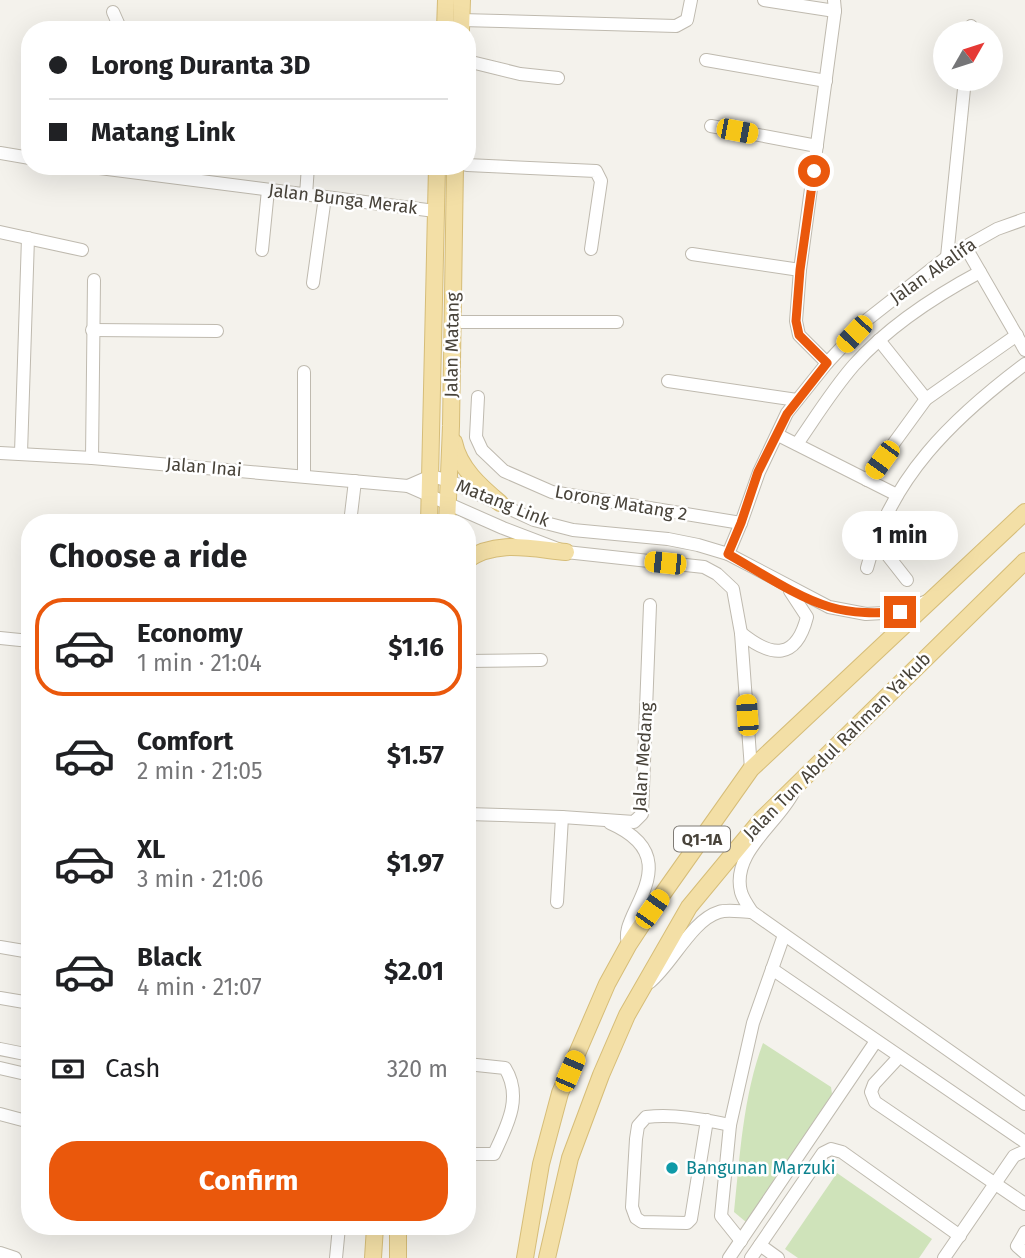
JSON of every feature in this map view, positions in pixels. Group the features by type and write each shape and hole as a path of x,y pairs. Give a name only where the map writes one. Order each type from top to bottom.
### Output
{"main road":[{"path":"445,21 446,0"},
{"path":"461,21 462,0"},
{"name":"Jalan Matang","path":"429,514 437,175"},
{"name":"Jalan Matang","path":"448,514 455,175"},
{"path":"451,426 455,450 465,468 479,485 500,503"},
{"name":"Jalan Tun Abdul Rahman Ya'kub","path":"526,1258 541,1164 560,1093 607,984 629,944 751,769 1025,512"},
{"path":"476,553 495,546 566,552"},
{"name":"Jalan Tun Abdul Rahman Ya'kub","path":"547,1258 570,1158 601,1075 627,1015 689,907 761,820 800,779 1025,561"},
{"path":"373,1258 374,1235"},
{"path":"398,1235 398,1258"}],"street":[{"path":"476,25 676,26 687,20 691,0"},
{"path":"764,0 834,6 800,270 796,321 799,335 827,363"},
{"path":"113,12 117,21"},
{"path":"706,60 826,81"},
{"path":"476,63 520,74 558,78"},
{"path":"947,257 964,91"},
{"path":"711,126 817,146"},
{"path":"0,153 21,156"},
{"path":"476,166 596,170 601,180 591,249"},
{"name":"Jalan Bunga Merak","path":"163,175 435,211"},
{"path":"306,195 307,175"},
{"path":"262,250 268,190"},
{"path":"313,282 325,197"},
{"name":"Jalan Akalifa","path":"728,554 758,472 787,414 827,363 868,319 947,257 997,229 1025,219"},
{"path":"0,232 82,250"},
{"path":"20,453 28,238"},
{"path":"965,246 1025,350"},
{"path":"692,254 800,270"},
{"path":"797,444 853,366 879,340 955,286 980,272"},
{"path":"92,458 94,280"},
{"path":"452,321 617,321"},
{"path":"92,330 217,331"},
{"path":"867,480 926,399 1017,335"},
{"path":"879,340 926,399"},
{"path":"867,568 874,538 915,466 937,440 989,391 1025,365"},
{"path":"304,373 304,475"},
{"path":"668,381 796,400"},
{"name":"Lorong Matang 2","path":"478,397 477,438 482,450 504,471 552,492 741,523"},
{"path":"778,435 897,495"},
{"name":"Jalan Inai","path":"0,453 304,475 408,486"},
{"path":"408,486 431,476"},
{"name":"Matang Link","path":"431,476 450,481 534,520 573,530 667,539 728,554 829,607 866,614 900,612 934,598"},
{"path":"350,514 355,481"},
{"name":"Matang Link","path":"408,486 430,498 472,514"},
{"name":"Matang Link","path":"476,516 566,552 704,567 718,574 733,589 741,633 751,769"},
{"path":"874,538 907,580"},
{"path":"741,633 752,642 775,652 785,651 795,644 802,635 807,617 787,587"},
{"name":"Jalan Medang","path":"476,814 635,822 642,814 650,605"},
{"path":"0,638 21,640"},
{"path":"476,661 541,660"},
{"path":"800,779 786,806 748,853 740,870 741,892 752,912 1025,1104"},
{"path":"556,902 562,817"},
{"path":"600,819 622,828 643,850 648,863 647,883 626,934 629,944"},
{"path":"641,989 659,974 705,918 721,911 752,912"},
{"path":"741,1241 722,1216 730,1125 753,1023 785,935"},
{"path":"0,947 21,950"},
{"path":"772,969 1025,1142"},
{"path":"0,998 21,1002"},
{"path":"729,1258 876,1041"},
{"path":"0,1049 21,1053"},
{"path":"900,1057 874,1084 871,1092 875,1102 1025,1204"},
{"path":"476,1065 505,1068 512,1079 515,1097 506,1129 494,1154 476,1154"},
{"path":"0,1068 21,1073"},
{"path":"0,1114 21,1120"},
{"path":"706,1120 691,1219 687,1223 642,1222 636,1218 632,1207 638,1126 646,1118 663,1115 706,1120 730,1125"},
{"path":"751,1258 823,1153 831,1149 842,1152 960,1236"},
{"path":"944,1258 1014,1156 1025,1151"},
{"path":"336,1258 339,1235"},
{"path":"1024,1235 1017,1246 1025,1253"},
{"path":"760,1245 778,1258"},
{"path":"0,1253 15,1258"}],"green space":[{"path":"763,1043 831,1087 832,1094 746,1222 734,1212 747,1105"},
{"path":"837,1173 932,1239 919,1258 798,1258 785,1249"}],"place":[{"name":"Bangunan Marzuki","path":"672,1168"}],"route":[{"path":"814,171 800,270 796,321 799,335 827,363 787,414 758,472 752,495 728,554 829,607 866,614 900,612"}]}
